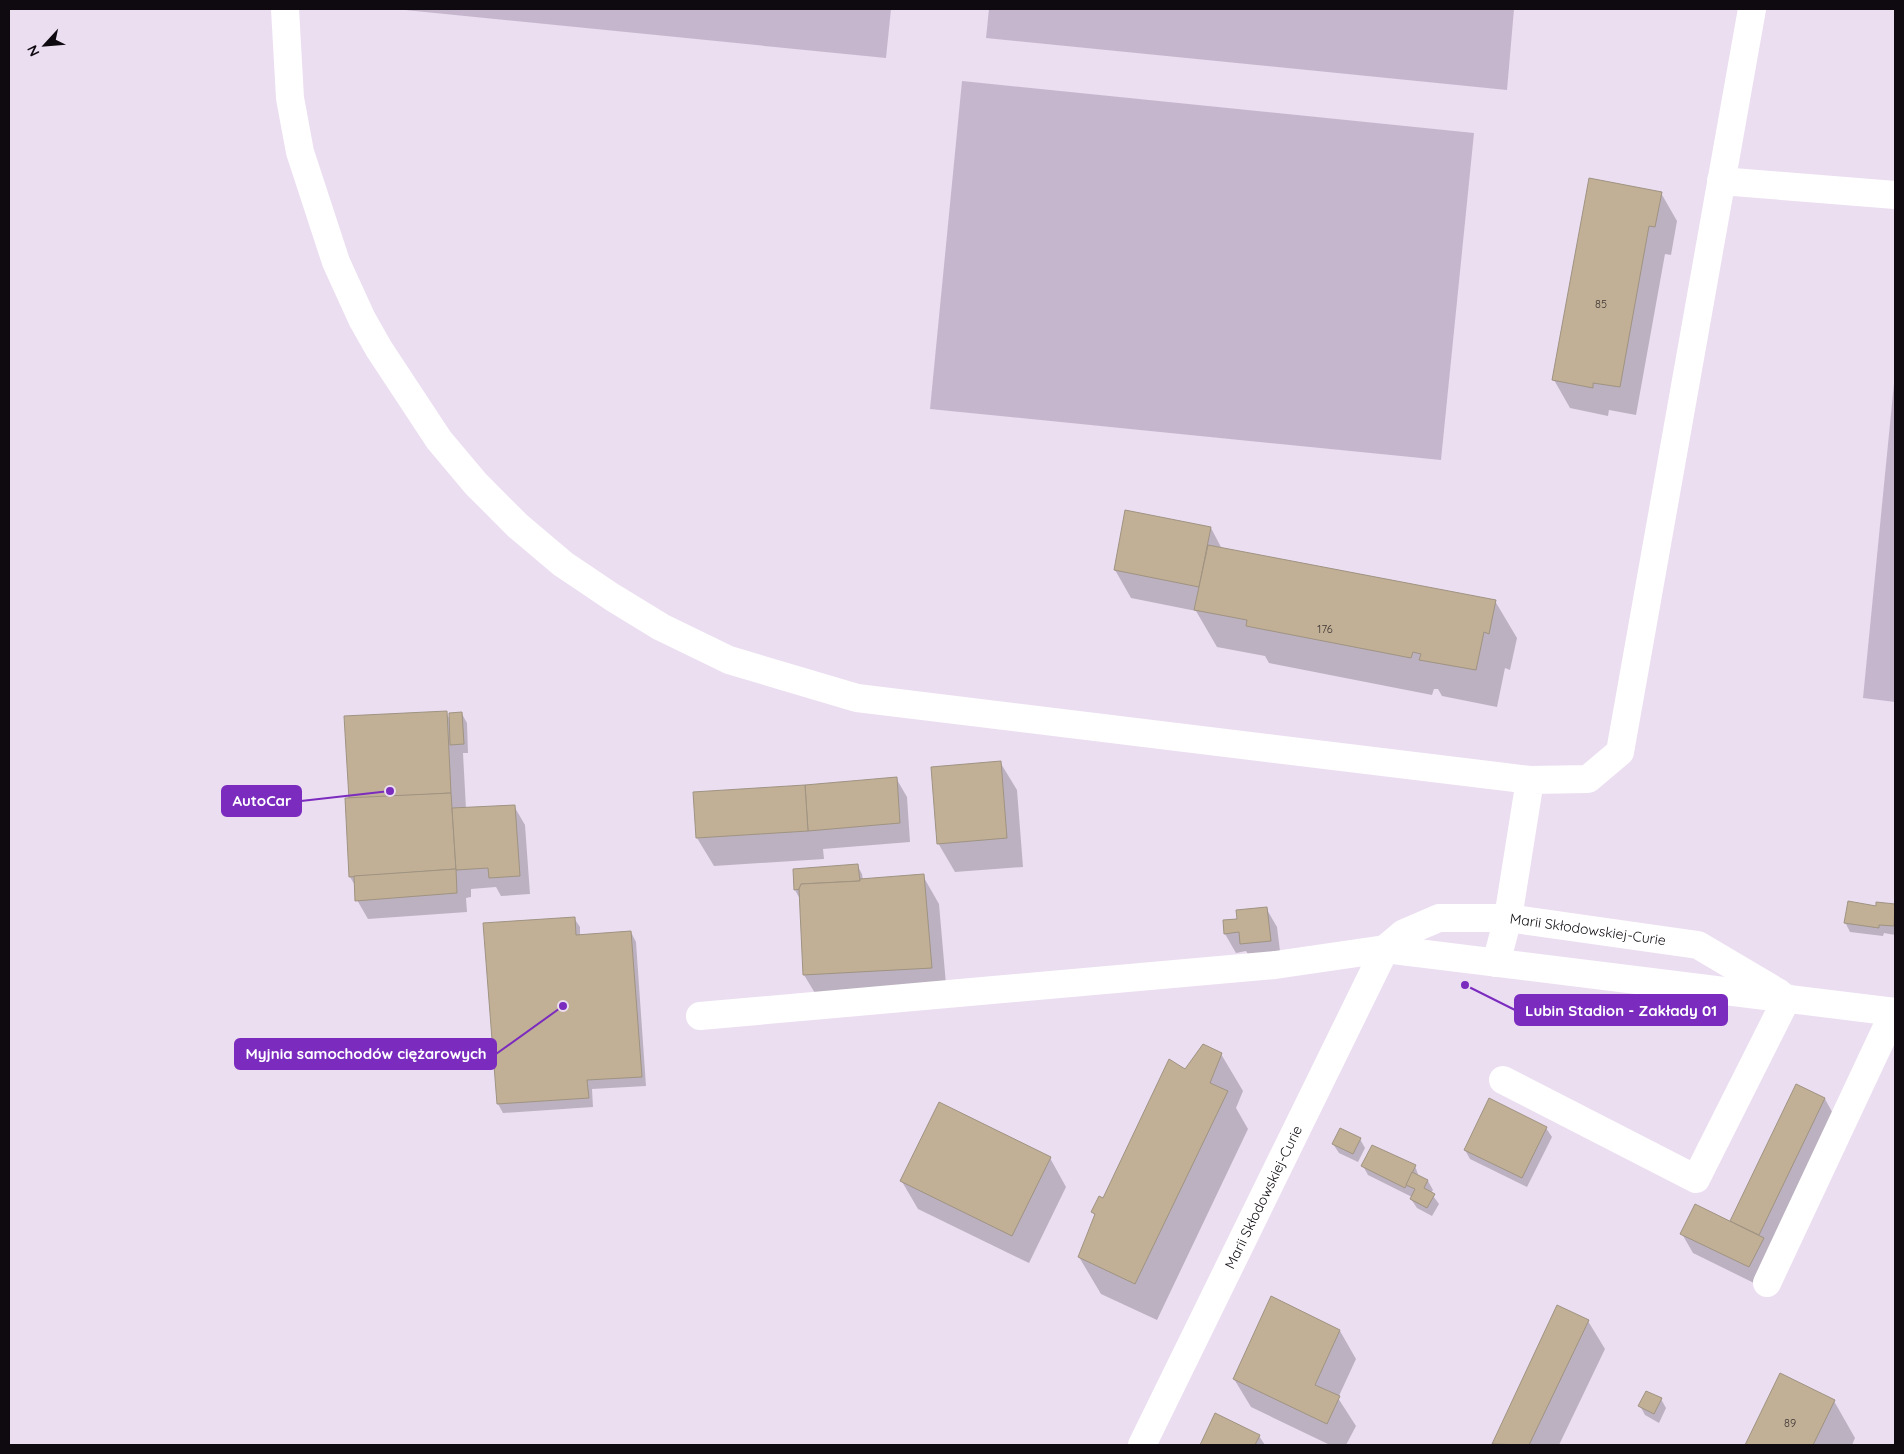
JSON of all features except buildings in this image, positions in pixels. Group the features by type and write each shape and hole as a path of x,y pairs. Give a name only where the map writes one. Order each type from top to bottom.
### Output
{"street":[{"path":"285,9 290,98 300,152 336,262 375,341 440,440 476,484 518,526 563,564 612,597 661,627 730,660 858,698 1530,780 1588,779 1620,752 1752,9"},
{"path":"1721,180 1895,195"},
{"path":"1496,963 1508,918 1530,780"},
{"name":"Marii Skłodowskiej-Curie","path":"1142,1445 1384,949 1404,933 1439,918 1508,918 1698,945 1787,998"},
{"path":"700,1016 1275,965 1384,949"},
{"name":"Marii Skłodowskiej-Curie","path":"1384,949 1895,1012"},
{"path":"1503,1080 1696,1179 1787,998"},
{"path":"1766,1283 1895,1012"}],"shaded area":[{"path":"395,9 891,9 886,58"},
{"path":"989,9 1514,9 1507,90 986,38"},
{"path":"962,81 1474,133 1441,460 930,409"},
{"path":"1895,373 1895,702 1863,698"}],"place":[{"name":"AutoCar","path":"390,791"},
{"name":"Lubin Stadion - Zakłady 01","path":"1465,985"},
{"name":"Myjnia samochodów ciężarowych","path":"563,1006"}]}
